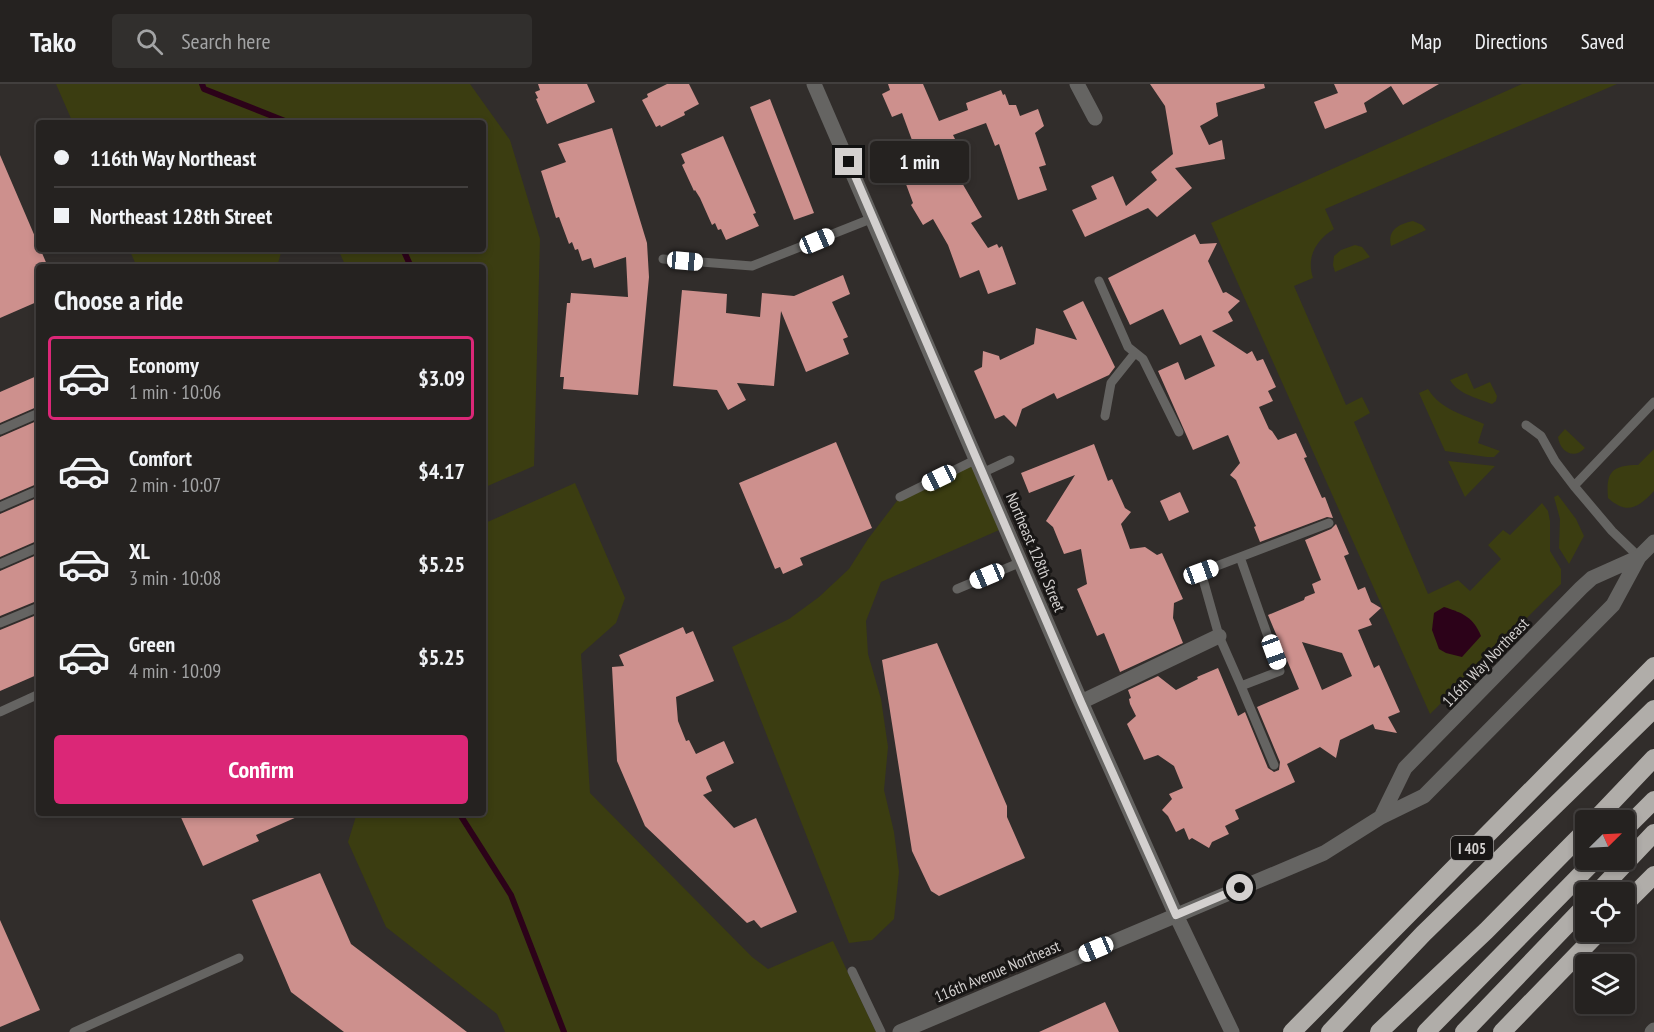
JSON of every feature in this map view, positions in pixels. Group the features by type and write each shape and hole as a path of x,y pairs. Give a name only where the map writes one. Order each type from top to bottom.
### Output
{"highway":[{"name":"I 405","path":"1292,1032 1654,666"},
{"name":"I 405","path":"1330,1032 1423,934 1654,709"},
{"path":"1605,810 1654,758"},
{"path":"1635,819 1654,800"},
{"path":"1607,882 1654,833"},
{"path":"1379,1032 1486,932 1575,841"},
{"path":"1426,1032 1585,870"},
{"path":"1635,894 1654,875"},
{"path":"1464,1032 1575,916"},
{"path":"1502,1032 1589,942"}],"street":[{"name":"Northeast 128th Street","path":"814,84 1081,702 1176,915 1232,1032"},
{"path":"1077,84 1095,118"},
{"name":"116th Way Northeast","path":"1176,915 1324,853 1381,817 1424,796 1612,605 1639,557 1654,542"},
{"name":"116th Way Northeast","path":"1381,817 1405,768 1581,588 1592,578 1639,557"},
{"path":"1081,702 1219,636"},
{"name":"116th Avenue Northeast","path":"900,1032 1176,915"}],"lane":[{"path":"663,258 752,267 873,218"},
{"path":"1099,281 1128,347 1143,359 1179,432"},
{"path":"1105,416 1111,383 1135,352"},
{"path":"1574,486 1654,402"},
{"path":"0,430 36,414"},
{"path":"1526,425 1541,436 1555,462 1574,486 1612,531 1639,557"},
{"path":"900,497 980,466 1010,460"},
{"path":"0,507 36,491"},
{"path":"1274,765 1219,636 1201,572 1329,523"},
{"path":"0,564 36,548"},
{"path":"1240,557 1280,671 1241,686"},
{"path":"957,589 1021,562"},
{"path":"0,623 36,608"},
{"path":"0,711 36,695"},
{"path":"75,1032 239,958"},
{"path":"852,971 881,1032"}],"shaded area":[{"path":"56,84 470,84 510,140 540,239 534,466 486,487 486,264 345,264 339,252 486,252 486,120 72,120"},
{"path":"1522,84 1617,84 1325,209 1334,229 1322,238 1314,250 1311,263 1313,278 1294,286 1346,405 1362,397 1370,413 1354,422 1428,594 1458,580 1470,591 1501,559 1488,545 1503,530 1510,535 1542,503 1548,511 1550,551 1561,569 1561,584 1430,714 1211,223"},
{"path":"1413,221 1422,225 1426,230 1391,246 1390,240 1395,229"},
{"path":"1355,245 1362,247 1370,257 1335,272 1334,256 1341,250"},
{"path":"130,252 281,252 278,264 136,264"},
{"path":"1467,373 1474,389 1490,382 1497,396 1496,401 1492,404 1468,395 1453,385 1450,380"},
{"path":"1428,389 1439,402 1484,424 1478,443 1500,451 1494,457 1487,457 1445,451 1419,393"},
{"path":"1565,429 1585,448 1581,452 1568,453 1562,447 1558,437"},
{"path":"1654,449 1654,491 1643,502 1627,508 1608,498 1608,482 1612,472 1629,465 1638,465"},
{"path":"978,460 1006,527 881,582 866,621 868,654 881,699 888,747 884,790 894,832 899,872 894,919 872,940 849,943 732,647 789,619 819,597 849,569 868,539 900,497"},
{"path":"1448,461 1495,466 1465,497"},
{"path":"575,483 625,598 616,623 581,654 590,793 752,957 768,969 833,941 876,1032 505,1032 497,1014 386,927 348,842 356,816 486,816 486,523"},
{"path":"1558,495 1576,519 1584,536 1569,564 1559,548 1560,519 1554,497"},
{"path":"1444,607 1467,617 1475,624 1481,636 1462,657 1439,649 1432,630 1434,613"}],"building":[{"path":"538,84 587,84 595,102 547,124 536,99 538,98 535,92 540,90"},
{"path":"667,84 689,84 699,104 684,112 685,115 661,127 660,125 656,127 642,100 648,97 647,94"},
{"path":"888,84 923,84 939,121 968,110 966,103 1001,90 1009,105 1016,105 1020,116 1038,109 1044,126 1035,133 1046,165 1039,167 1047,190 1018,200 999,144 995,146 986,123 953,135 957,143 949,146 953,157 948,159 982,217 971,223 988,248 997,244 999,248 1002,246 1016,284 988,294 979,270 960,278 948,245 933,219 923,225 911,205 913,203 897,160 916,151 902,113 892,117 882,94 890,90"},
{"path":"1150,84 1264,84 1265,88 1216,103 1218,116 1200,126 1209,145 1222,140 1225,159 1175,168 1192,188 1157,217 1148,208 1085,237 1072,210 1097,199 1091,186 1113,176 1126,206 1157,180 1151,172 1173,154 1165,106"},
{"path":"1334,84 1439,84 1403,105 1391,86 1364,103 1367,112 1325,129 1314,102 1338,93"},
{"path":"770,99 814,213 794,220 750,107"},
{"path":"612,128 647,243 649,277 638,395 563,389 564,377 560,377 567,303 570,303 571,293 628,297 626,257 594,268 591,258 582,261 578,249 575,250 572,242 569,244 559,217 556,218 541,171 566,162 558,144"},
{"path":"723,136 756,213 753,214 759,226 726,240 721,229 718,230 715,223 712,225 700,198 694,191 682,165 685,163 681,154"},
{"path":"0,155 36,239 36,252 42,252 47,264 36,264 36,302 0,318"},
{"path":"1195,234 1200,244 1217,243 1208,261 1223,293 1226,292 1240,301 1228,312 1233,321 1212,331 1247,354 1252,351 1257,361 1263,359 1276,387 1268,391 1273,401 1259,407 1269,429 1278,440 1296,433 1307,457 1304,458 1322,498 1325,497 1333,518 1327,517 1260,542 1254,527 1256,526 1236,480 1230,475 1240,463 1228,435 1193,450 1158,371 1178,362 1185,380 1215,366 1201,335 1180,345 1163,309 1130,325 1108,278"},
{"path":"843,275 850,294 832,302 848,337 843,339 849,354 806,372 781,311 774,386 737,383 746,400 728,410 717,390 673,386 682,290 727,294 726,313 760,317 762,293 794,296"},
{"path":"1083,301 1115,367 1109,375 1057,399 1054,393 1022,409 1016,427 1004,415 995,419 974,371 982,367 983,351 999,356 1000,360 1034,344 1036,328 1077,340 1063,311"},
{"path":"36,376 36,407 0,423 0,392"},
{"path":"36,421 36,484 0,500 0,437"},
{"path":"836,442 872,528 800,558 803,565 783,574 780,567 775,569 739,483"},
{"path":"1094,444 1108,481 1112,479 1125,508 1131,512 1121,524 1130,549 1145,547 1157,555 1162,553 1183,599 1174,603 1173,618 1183,643 1120,672 1104,633 1097,636 1077,589 1087,584 1081,549 1064,554 1053,527 1046,521 1075,475 1029,493 1021,473"},
{"path":"1180,492 1189,512 1169,521 1160,501"},
{"path":"36,498 36,541 0,557 0,514"},
{"path":"1336,524 1349,554 1344,556 1358,590 1365,587 1371,602 1381,608 1369,619 1372,625 1358,630 1374,668 1379,665 1400,712 1388,717 1397,733 1375,729 1373,724 1340,740 1336,758 1320,747 1287,764 1295,782 1235,810 1239,819 1225,826 1229,834 1212,842 1209,848 1192,838 1189,840 1184,828 1176,832 1168,816 1162,810 1172,799 1169,794 1183,788 1174,766 1158,755 1144,760 1127,724 1136,716 1130,704 1129,699 1131,698 1128,690 1158,676 1176,690 1218,668 1238,716 1245,712 1268,768 1274,772 1279,770 1280,762 1257,707 1299,689 1268,615 1315,593 1312,584 1321,580 1305,540 1331,529","holes":["1302,642 1342,653 1352,676 1322,690"]},
{"path":"36,555 36,601 0,616 0,571"},
{"path":"36,615 36,675 0,691 0,630"},
{"path":"683,627 686,634 693,631 714,681 676,697 678,721 686,741 689,740 696,754 724,741 734,763 707,776 712,791 703,795 734,828 756,818 797,912 761,928 754,920 747,923 645,826 617,761 612,667 624,666 619,655"},
{"path":"937,643 1007,806 1007,817 1025,858 939,896 931,891 912,851 882,660"},
{"path":"180,816 299,816 256,835 259,841 203,866"},
{"path":"320,873 351,944 467,1032 344,1032 291,992 252,900"},
{"path":"0,920 40,1010 0,1027"},
{"path":"1105,1002 1119,1032 1039,1032"}],"waterway":[{"path":"202,84 204,89 282,120"},
{"path":"404,252 410,264"},
{"path":"461,816 511,895 564,1032"}],"route":[{"path":"849,162 1081,702 1176,915 1240,888"}]}
